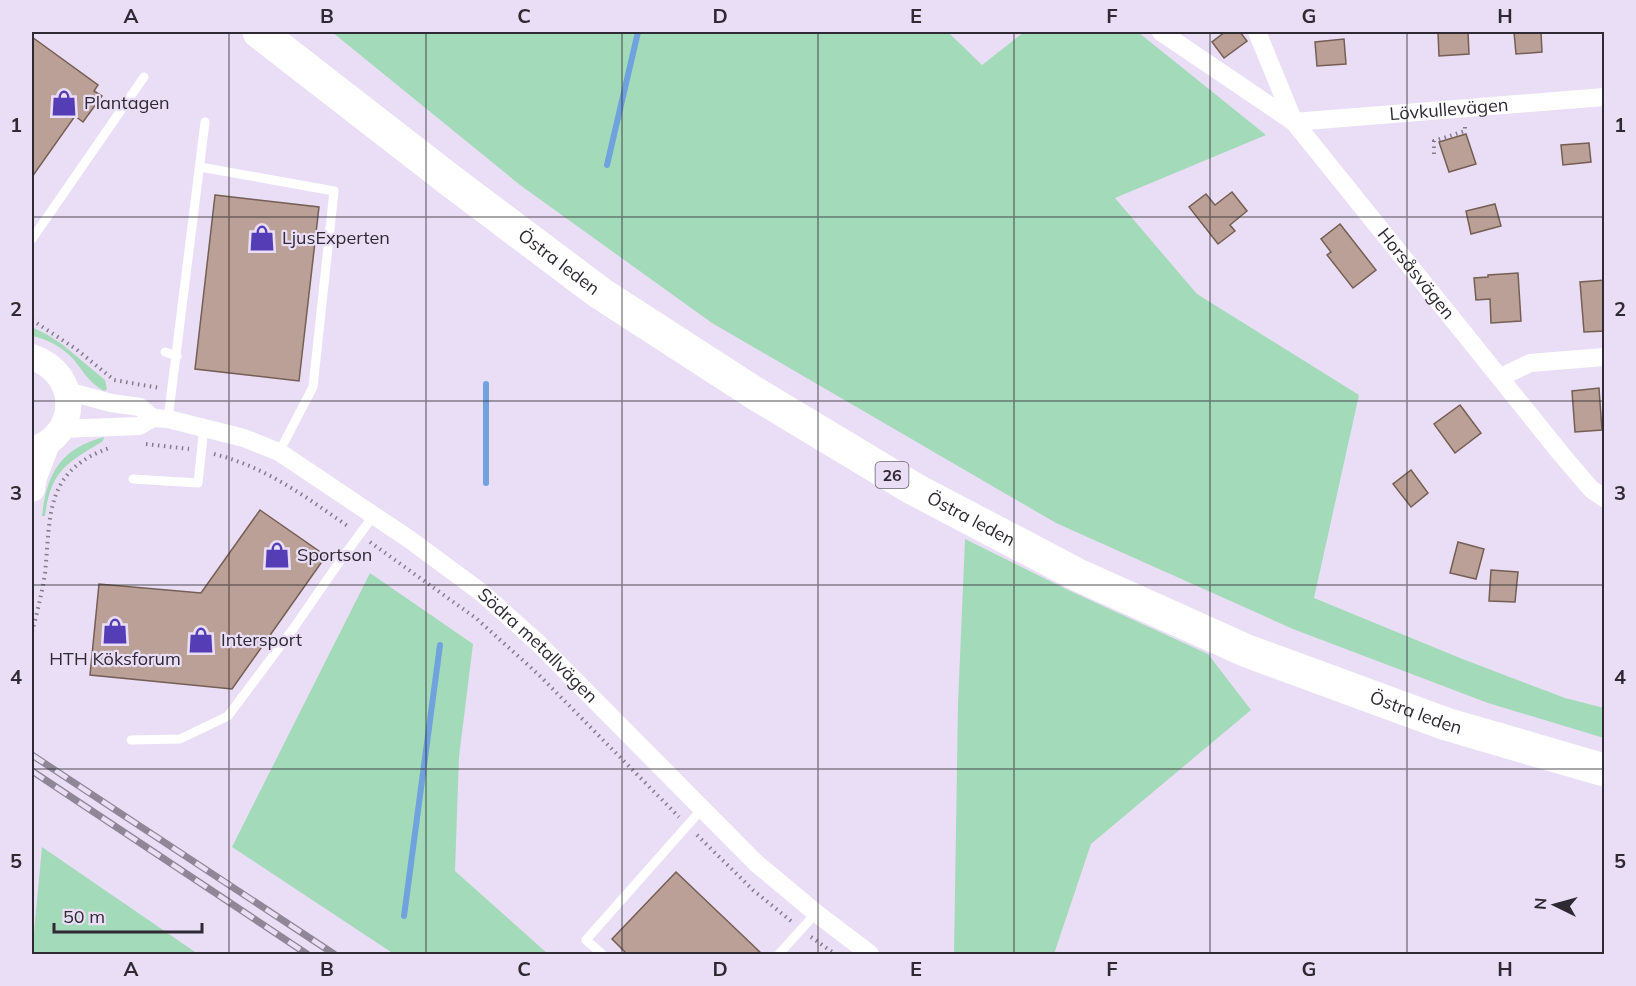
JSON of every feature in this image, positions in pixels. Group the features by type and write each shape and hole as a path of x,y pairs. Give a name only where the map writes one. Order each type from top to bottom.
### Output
{"highway":[{"name":"Östra leden","path":"259,32 600,293 756,394 914,489 1078,575 1247,651 1446,724 1605,770"}],"street":[{"path":"1161,32 1294,122"},
{"name":"Horsåsvägen","path":"1257,32 1294,122 1584,481 1605,498"},
{"name":"Lövkullevägen","path":"1294,122 1605,97"},
{"path":"32,489 47,441 67,417 69,404 62,378 53,368 35,356"},
{"path":"1501,377 1530,363 1605,357"},
{"name":"Södra metallvägen","path":"67,391 111,403 140,407 161,419 244,438 279,452 374,515 482,593 538,643 756,862 816,913 870,954"},
{"path":"47,441 139,426 161,419"}],"lane":[{"path":"32,239 144,77"},
{"path":"161,419 172,390 205,122"},
{"path":"200,167 334,191 313,387 279,452"},
{"path":"165,352 177,356"},
{"path":"133,479 198,483 204,428"},
{"path":"131,740 180,739 228,716 374,515"},
{"path":"602,954 586,940 702,809"},
{"path":"779,954 816,913"}],"path":[{"path":"1434,154 1434,141 1465,131 1463,108"},
{"path":"32,320 76,349 114,380 172,390"},
{"path":"139,444 202,451 234,459 267,473 297,490 477,619 539,675 753,890 835,954"},
{"path":"32,632 45,574 49,515 59,486 76,465 110,447 120,446"}],"green space":[{"path":"332,32 948,32 982,65 1024,32 1138,32 1266,135 1115,198 1197,294 1359,395 1314,598 1565,698 1604,708 1604,738 1488,703 1293,629 1056,523 712,323 520,185"},
{"path":"32,327 63,345 105,380 107,389 104,391 94,384 70,355 60,347 32,336"},
{"path":"104,437 103,441 62,470 51,488 45,516 42,516 48,487 58,465 76,448"},
{"path":"965,539 1070,591 1208,654 1251,710 1091,844 1054,954 954,954 958,704"},
{"path":"370,573 473,644 459,757 455,871 548,954 394,954 232,847"},
{"path":"42,847 198,954 32,954"}],"building":[{"path":"1225,32 1240,32 1247,41 1224,58 1212,42"},
{"path":"1468,32 1469,54 1439,56 1438,33"},
{"path":"1514,32 1541,32 1542,52 1516,54"},
{"name":"Plantagen","path":"32,37 98,85 94,91 102,96 83,122 75,116 32,177"},
{"path":"1344,39 1346,64 1317,66 1315,42"},
{"path":"1466,134 1476,164 1449,172 1439,142"},
{"path":"1589,143 1591,162 1563,165 1561,145"},
{"path":"1232,192 1247,211 1230,225 1235,231 1218,244 1189,207 1206,194 1215,205"},
{"path":"215,195 319,207 299,381 195,369"},
{"path":"1495,204 1501,226 1471,234 1466,211"},
{"path":"1340,224 1376,270 1353,288 1327,255 1331,252 1321,239"},
{"path":"1518,273 1521,321 1491,323 1490,299 1476,300 1474,278"},
{"path":"1605,280 1605,331 1584,332 1580,282"},
{"path":"1599,388 1602,430 1575,432 1572,391"},
{"path":"1460,405 1481,433 1455,453 1434,424"},
{"path":"1411,470 1428,493 1411,507 1393,484"},
{"name":"Intersport","path":"260,510 326,556 232,689 90,675 99,584 201,593"},
{"path":"1458,542 1484,549 1476,579 1450,573"},
{"path":"1491,570 1518,572 1515,602 1489,601"},
{"path":"676,872 762,954 627,954 612,939"}],"waterway":[{"path":"607,165 638,32"},
{"path":"486,384 486,483"},
{"path":"404,916 440,645"}],"railway":[{"path":"32,755 334,954"},
{"path":"32,771 307,954"}],"place":[{"name":"Plantagen","path":"64,103"},
{"name":"LjusExperten","path":"262,238"},
{"name":"Sportson","path":"277,555"},
{"name":"HTH Köksforum","path":"115,631"},
{"name":"Intersport","path":"201,640"}]}
